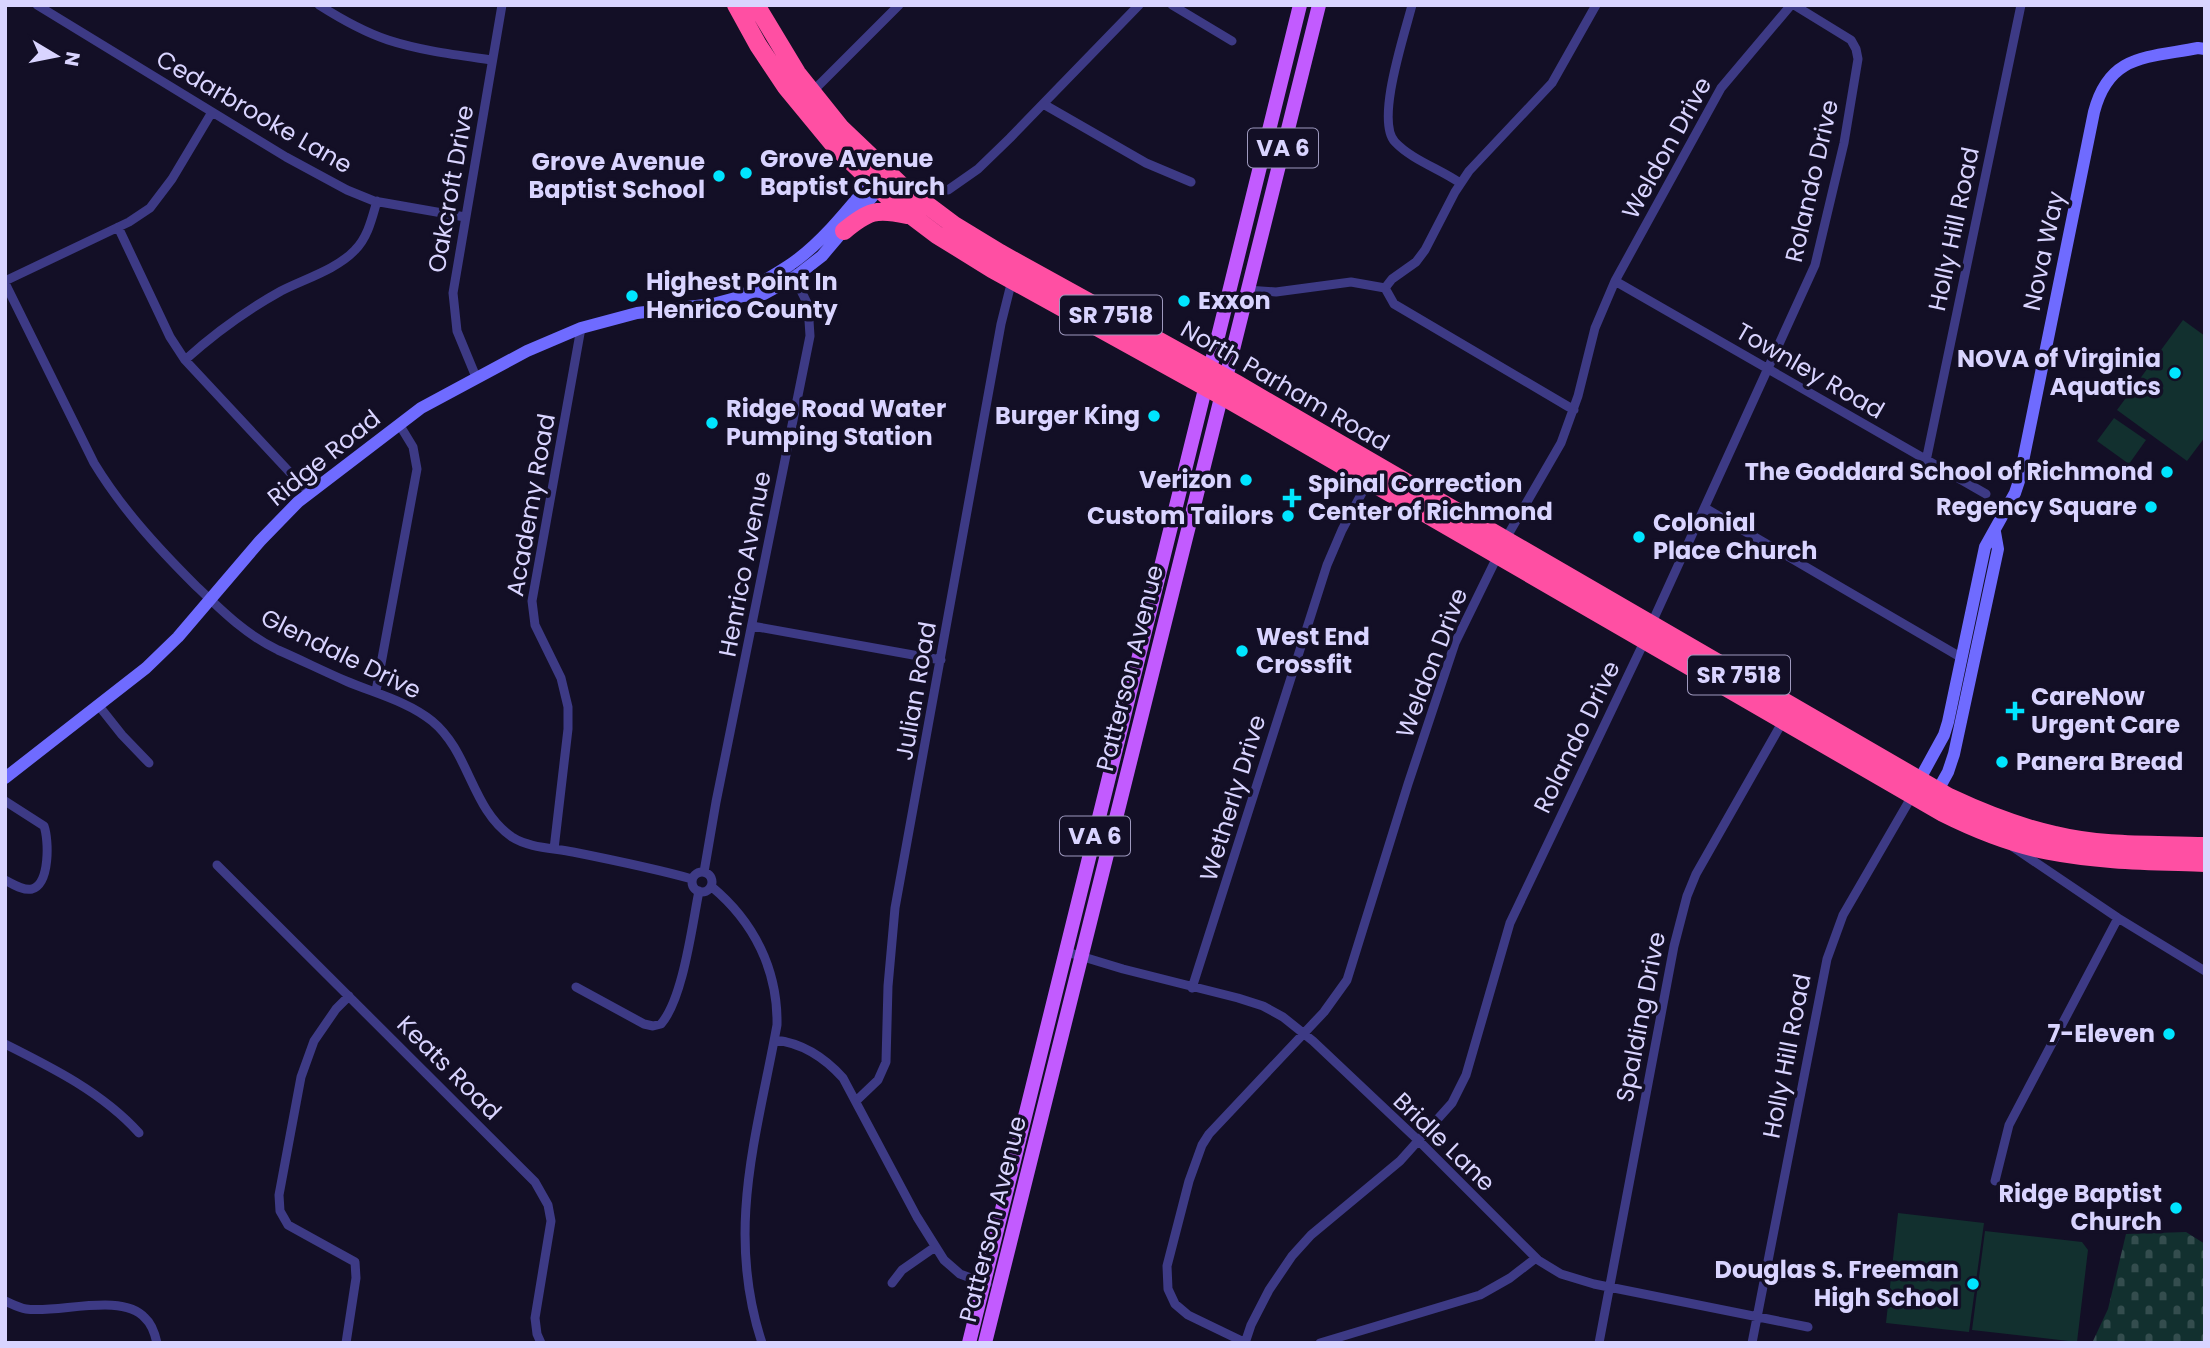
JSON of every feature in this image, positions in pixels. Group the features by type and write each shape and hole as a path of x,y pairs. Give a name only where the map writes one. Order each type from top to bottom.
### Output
{"highway":[{"name":"North Parham Road","path":"736,5 767,60 806,99"},
{"name":"North Parham Road","path":"755,5 833,144 881,179 1216,383 1916,788 1950,817 1997,837 2049,851 2106,859 2194,854"},
{"name":"North Parham Road","path":"881,179 910,215 966,254 1216,383"},
{"path":"844,230 872,212 890,211 910,215"},
{"path":"966,254 979,254 1002,267 1007,266 1011,260"},
{"name":"North Parham Road","path":"1648,632 1783,721 1916,788 1938,790 1982,812 2056,836 2194,854"}],"main road":[{"name":"Patterson Avenue","path":"985,1343 1082,956 1216,383 1300,5"},
{"name":"Patterson Avenue","path":"969,1343 1067,951 1216,383 1247,290 1319,5"}],"street":[{"name":"Cedarbrooke Lane","path":"37,5 319,176 377,201 465,217"},
{"path":"319,5 341,19 387,40 415,48 492,60"},
{"name":"Oakcroft Drive","path":"476,377 457,331 453,293 502,5"},
{"path":"806,99 899,5"},
{"path":"948,190 978,169 1045,105 1139,5"},
{"path":"1172,5 1232,41"},
{"path":"1412,5 1388,103 1389,132 1400,147 1460,183"},
{"path":"1385,288 1392,279 1416,262 1425,250 1460,183 1552,83 1596,5"},
{"name":"Rolando Drive","path":"1245,1343 1269,1290 1292,1256 1311,1235 1362,1194 1419,1141 1442,1117 1461,1087 1510,923 1705,509 1820,251 1858,59 1855,46 1842,33 1793,5"},
{"name":"Weldon Drive","path":"1245,1343 1188,1315 1172,1299 1168,1289 1167,1266 1199,1153 1209,1134 1324,1012 1348,980 1358,940 1455,643 1501,548 1560,443 1574,410 1595,328 1615,281 1721,88 1793,5"},
{"name":"Holly Hill Road","path":"1926,461 2021,5"},
{"name":"Nova Way","path":"1995,532 2019,481 2094,112 2102,88 2112,74 2127,64 2197,48 2205,49"},
{"path":"1045,105 1146,163 1191,182"},
{"path":"5,282 118,227 150,208 212,112"},
{"name":"Ridge Road","path":"5,778 162,654 260,541 309,493 421,408 527,351 581,328 636,313 713,304 764,294 792,272 822,256 881,179"},
{"name":"Ridge Road","path":"792,272 812,247 881,179"},
{"path":"185,360 249,309 333,266 352,253 365,237 377,201"},
{"path":"118,227 170,337 185,360 309,493"},
{"name":"Henrico Avenue","path":"704,872 810,336 808,305 792,272"},
{"name":"Julian Road","path":"856,1101 878,1080 886,1062 888,986 895,908 1001,324 1012,280"},
{"name":"Townley Road","path":"1615,281 1986,495"},
{"name":"Glendale Drive","path":"5,282 94,463 110,490 142,529 237,624 260,640 345,681 376,691 419,712 449,738 467,769 484,808 513,838 525,843 643,865 692,879"},
{"path":"1247,290 1276,292 1351,282 1385,288"},
{"path":"1385,288 1394,304 1403,310 1574,410"},
{"name":"Academy Road","path":"554,849 568,729 568,707 564,687 535,625 532,601 581,328"},
{"path":"376,691 417,469 413,447 399,424"},
{"name":"Wetherly Drive","path":"1192,988 1327,565 1372,474"},
{"path":"1705,509 1962,658"},
{"path":"1938,790 1954,754 1998,549 1995,532"},
{"name":"Holly Hill Road","path":"1752,1343 1827,959 1843,915 1944,735 1985,547 1995,532"},
{"path":"752,626 941,660"},
{"path":"99,706 116,729 149,763"},
{"name":"Spalding Drive","path":"1599,1343 1674,946 1687,896 1704,857 1783,721"},
{"path":"5,801 44,826 47,860 38,885 34,888 23,889 5,880"},
{"path":"1997,837 2118,918 2205,971"},
{"name":"Keats Road","path":"217,865 525,1171 544,1194 551,1221 535,1318 541,1343"},
{"path":"712,887 699,891 692,886 692,879 697,873 704,872 711,877 712,887 737,911 765,957 775,987 778,1008 775,1040 750,1158 744,1229 747,1283 762,1343"},
{"path":"576,987 644,1024 659,1026 666,1018 679,986 699,891"},
{"path":"1995,1181 2009,1125 2118,918"},
{"name":"Bridle Lane","path":"1067,951 1263,1006 1283,1017 1419,1141 1536,1258 1562,1274 1608,1287 1808,1327"},
{"path":"345,1343 356,1278 355,1262 288,1225 279,1211 279,1195 299,1087 309,1054 322,1028 349,996"},
{"path":"775,1040 796,1044 829,1064 843,1078 944,1261 960,1274 999,1287"},
{"path":"5,1044 39,1061 114,1108 139,1133"},
{"path":"891,1283 902,1270 935,1247"},
{"path":"1320,1343 1480,1294 1510,1278 1536,1258"},
{"path":"5,1301 29,1310 96,1306 135,1310 145,1318 157,1343"}],"green space":[{"name":"NOVA of Virginia Aquatics","path":"2183,320 2205,336 2205,437 2187,461 2117,410"},
{"path":"2114,418 2146,440 2129,464 2097,441"},
{"path":"1898,1213 1984,1223 1969,1332 1886,1323"},
{"path":"1985,1231 2082,1242 2088,1250 2077,1342 1972,1330"},
{"path":"2186,1232 2205,1244 2205,1342 2093,1341 2108,1309 2126,1234"}],"place":[{"name":"Grove Avenue Baptist Church","path":"746,173"},
{"name":"Grove Avenue Baptist School","path":"719,176"},
{"name":"Highest Point In Henrico County","path":"632,296"},
{"name":"Exxon","path":"1184,301"},
{"name":"NOVA of Virginia Aquatics","path":"2175,373"},
{"name":"Burger King","path":"1154,416"},
{"name":"Ridge Road Water Pumping Station","path":"712,423"},
{"name":"The Goddard School of Richmond","path":"2167,472"},
{"name":"Verizon","path":"1246,480"},
{"name":"Spinal Correction Center of Richmond","path":"1292,498"},
{"name":"Regency Square","path":"2151,507"},
{"name":"Custom Tailors","path":"1288,516"},
{"name":"Colonial Place Church","path":"1639,537"},
{"name":"West End Crossfit","path":"1242,651"},
{"name":"CareNow Urgent Care","path":"2015,711"},
{"name":"Panera Bread","path":"2002,762"},
{"name":"7-Eleven","path":"2169,1034"},
{"name":"Ridge Baptist Church","path":"2176,1208"},
{"name":"Douglas S. Freeman High School","path":"1973,1284"}]}
